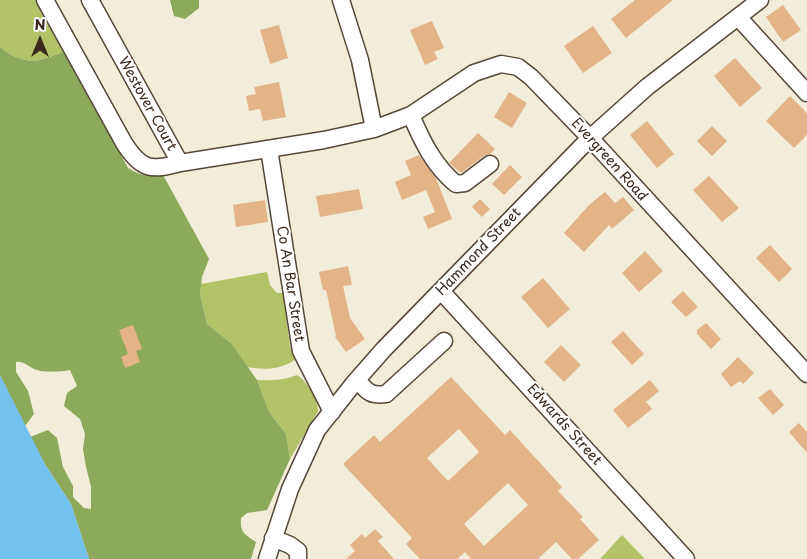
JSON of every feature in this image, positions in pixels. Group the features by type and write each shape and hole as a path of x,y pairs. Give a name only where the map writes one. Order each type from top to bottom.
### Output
{"street":[{"name":"Westover Court","path":"45,0 129,152 139,162 148,167 161,168 180,163 90,0"},
{"path":"341,0 360,60 374,129"},
{"name":"Hammond Street","path":"267,559 290,489 317,430 357,380 590,138 647,87 760,0"},
{"path":"738,17 807,94"},
{"name":"Evergreen Road","path":"180,163 269,149 374,129 411,115 474,72 502,64 518,67 531,77 590,138 807,374"},
{"path":"411,115 423,144 446,175 456,184 465,183 490,164"},
{"name":"Co An Bar Street","path":"269,149 300,351 332,412"},
{"name":"Edwards Street","path":"441,291 686,559"},
{"path":"357,380 369,393 375,395 386,394 444,341"},
{"path":"273,538 290,544 298,551 298,559"}],"green space":[{"path":"0,0 39,0 65,52 29,61 2,49 0,46"},
{"path":"170,0 199,0 199,8 185,19 174,16"},
{"path":"0,46 10,54 29,61 40,60 65,52 128,168 145,175 162,173 209,259 202,277 200,294 207,324 231,343 257,380 269,412 286,434 290,459 267,510 247,513 241,518 241,527 244,532 256,542 251,559 89,559 71,504 30,437 48,430 57,438 63,467 73,486 73,497 84,508 91,509 91,487 83,449 85,434 80,419 64,406 67,393 77,386 70,370 42,371 16,362 16,372 28,391 34,414 25,426 0,375"},
{"path":"267,272 270,285 277,293 283,293 290,346 295,360 283,366 260,369 247,367 231,343 207,324 200,294 201,284"},
{"path":"297,375 311,391 318,411 290,459 286,434 269,412 257,380 277,380"},
{"path":"622,535 645,559 600,559"}],"water":[{"path":"0,375 46,466 71,504 89,559 0,559"}],"building":[{"path":"635,0 673,0 626,38 611,19"},
{"path":"783,5 801,30 783,42 766,17"},
{"path":"432,21 444,48 434,52 438,59 425,65 410,30"},
{"path":"279,25 288,58 270,64 260,30"},
{"path":"593,26 612,53 583,73 564,46"},
{"path":"735,58 762,88 740,107 714,76"},
{"path":"279,82 286,117 263,121 260,109 249,111 246,96 256,94 254,87"},
{"path":"509,92 527,103 512,128 494,117"},
{"path":"790,96 807,113 807,135 794,148 766,121"},
{"path":"647,121 674,154 657,168 630,135"},
{"path":"712,126 727,141 712,156 697,141"},
{"path":"478,133 495,149 461,173 449,163"},
{"path":"419,155 436,178 452,219 428,229 423,217 435,212 426,190 402,200 395,182 411,175 405,161"},
{"path":"510,165 522,177 504,195 492,184"},
{"path":"709,176 739,208 722,222 693,190"},
{"path":"359,189 363,209 320,217 316,196"},
{"path":"605,192 615,203 623,197 634,210 612,229 609,225 584,252 564,233 590,204"},
{"path":"480,199 490,209 482,217 472,207"},
{"path":"265,200 268,222 236,227 233,205"},
{"path":"770,245 792,269 779,282 756,258"},
{"path":"645,251 663,271 639,292 622,273"},
{"path":"348,266 352,285 343,286 350,318 365,339 346,352 335,337 326,290 323,290 319,272"},
{"path":"543,278 570,309 548,328 521,297"},
{"path":"683,291 698,307 686,317 671,302"},
{"path":"706,323 721,339 711,349 697,334 697,330"},
{"path":"133,325 142,349 136,351 140,362 125,368 121,357 128,354 119,330"},
{"path":"623,331 644,354 632,365 611,342"},
{"path":"561,345 581,365 564,382 544,362"},
{"path":"738,357 754,373 743,384 740,381 731,387 721,374"},
{"path":"451,377 505,435 510,430 562,487 558,491 583,517 580,519 599,540 578,559 572,559 556,542 538,559 471,559 465,552 457,559 420,559 406,544 412,538 343,464 374,435 380,442","holes":["459,429 479,452 448,481 427,458","508,483 528,505 484,546 464,524"]},
{"path":"650,380 659,391 646,402 652,409 628,428 613,410"},
{"path":"770,389 784,405 773,415 758,398"},
{"path":"799,423 807,432 807,453 789,432"},
{"path":"375,529 383,537 378,541 394,559 346,559 355,551 350,545 362,534 365,538"}]}
